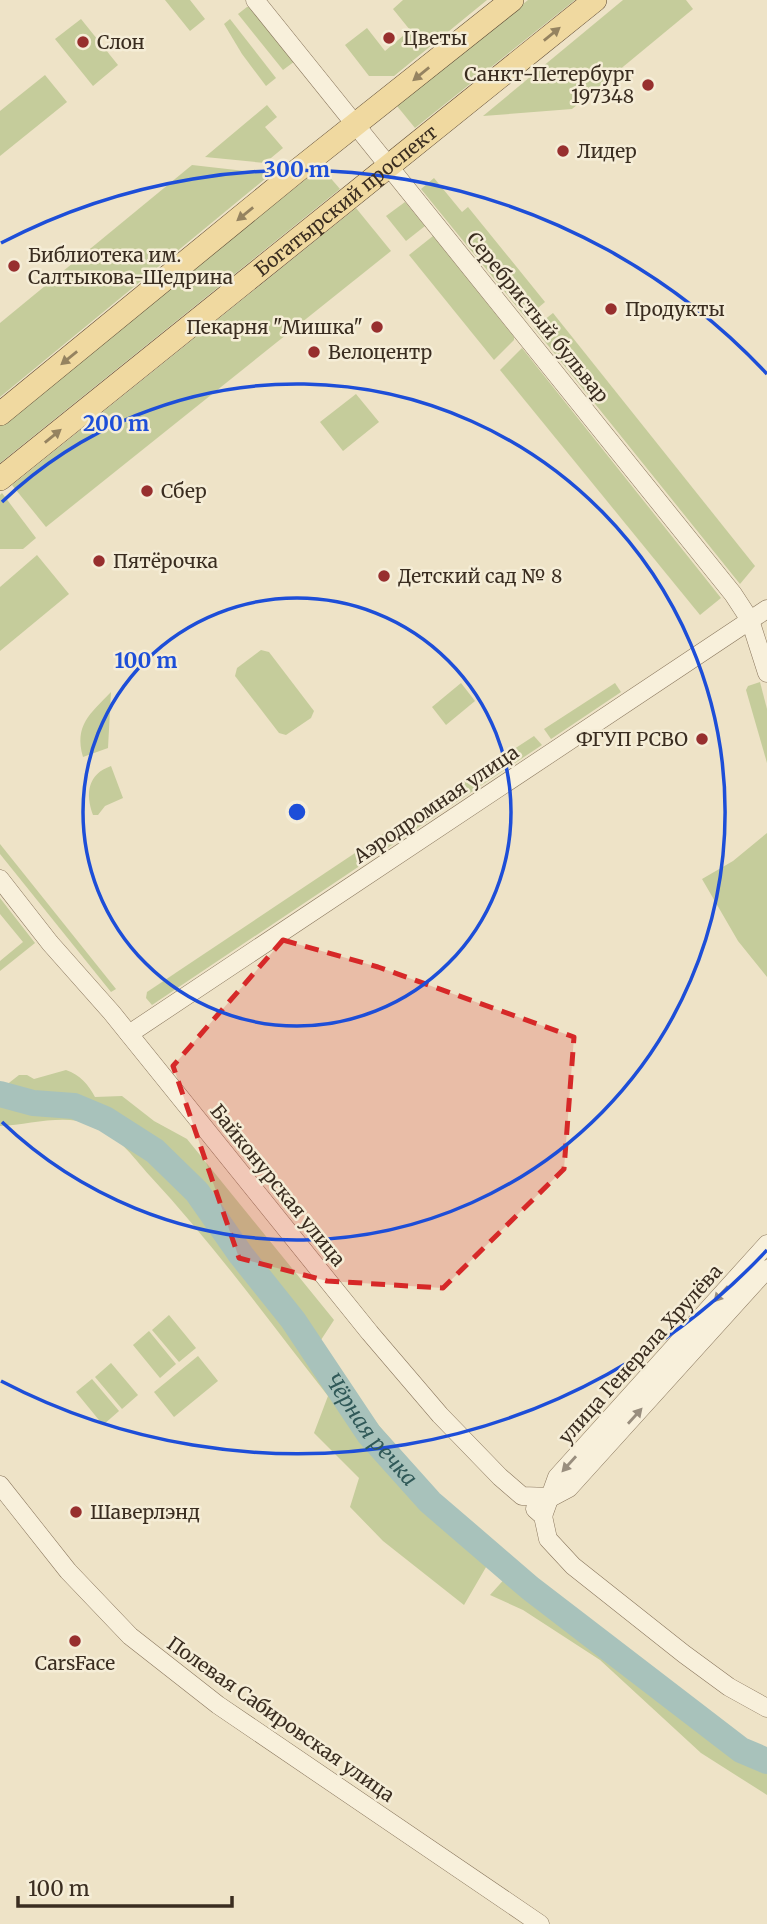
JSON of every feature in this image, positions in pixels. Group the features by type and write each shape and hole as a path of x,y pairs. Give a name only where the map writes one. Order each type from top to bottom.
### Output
{"main road":[{"path":"0,414 512,0"},
{"name":"Богатырский проспект","path":"0,479 595,0"}],"street":[{"name":"Серебристый бульвар","path":"255,0 716,572 750,620 767,673"},
{"name":"Аэродромная улица","path":"129,1034 767,609"},
{"name":"Байконурская улица","path":"0,879 422,1394 500,1477 538,1496 543,1516"},
{"name":"улица Генерала Хрулёва","path":"538,1496 767,1244"},
{"name":"улица Генерала Хрулёва","path":"538,1496 569,1489 767,1269"},
{"name":"Полевая Сабировская улица","path":"0,1485 68,1571 130,1636 218,1704 540,1924"},
{"path":"538,1496 548,1539 573,1566 729,1687 767,1708"}],"highlighted area":[{"path":"283,940 378,967 574,1037 564,1169 443,1288 327,1281 239,1258 173,1066"}],"green space":[{"path":"165,0 190,0 205,19 190,31"},
{"path":"403,0 487,0 394,76 369,76 345,45 367,28 385,51 410,30 393,9"},
{"path":"528,0 575,0 415,128 397,106"},
{"path":"623,0 686,0 693,9 572,109 483,116"},
{"path":"251,7 295,61 283,70 238,14"},
{"path":"81,19 118,65 93,86 55,39"},
{"path":"230,19 276,78 266,86 224,24"},
{"path":"45,75 67,102 0,156 0,111"},
{"path":"267,105 277,117 265,127 283,148 265,163 205,157"},
{"path":"192,165 271,174 0,397 0,323"},
{"path":"321,167 340,189 0,463 0,425"},
{"path":"434,178 462,212 468,207 545,302 526,318 421,189"},
{"path":"405,202 425,226 406,241 386,216"},
{"path":"356,208 391,251 46,527 12,485"},
{"path":"433,236 514,337 494,360 409,255"},
{"path":"553,313 755,566 740,584 534,328"},
{"path":"522,348 721,598 700,615 500,370"},
{"path":"356,394 379,422 343,451 320,422"},
{"path":"2,493 36,538 23,549 0,549"},
{"path":"37,555 69,594 0,651 0,587"},
{"path":"261,650 269,652 314,711 311,718 286,735 279,733 235,676 237,668"},
{"path":"760,682 767,709 767,763 746,690 748,686"},
{"path":"461,683 475,701 446,725 432,707"},
{"path":"615,683 621,692 551,739 544,729"},
{"path":"111,692 108,748 83,757 82,728"},
{"path":"534,736 542,745 386,849 377,838"},
{"path":"111,766 123,798 105,806 98,815 93,815 89,799 90,785 97,774"},
{"path":"767,833 767,977 738,941 702,879 733,861"},
{"path":"0,844 116,989 111,992 0,854"},
{"path":"367,845 376,855 152,1005 146,998 147,992"},
{"path":"0,898 35,943 0,971 0,961 23,942 0,914"},
{"path":"66,1070 83,1081 95,1097 122,1096 154,1121 187,1139 334,1320 317,1346 380,1427 439,1494 496,1550 464,1605 383,1541 350,1507 359,1478 314,1433 328,1396 219,1256 123,1146 108,1133 79,1121 57,1120 0,1126 0,1086 5,1086 19,1075 34,1079"},
{"path":"169,1315 196,1348 179,1362 152,1330"},
{"path":"149,1331 176,1364 160,1378 133,1345"},
{"path":"198,1356 218,1381 174,1417 154,1392"},
{"path":"111,1363 138,1395 122,1409 95,1377"},
{"path":"92,1379 119,1411 103,1425 76,1392"},
{"path":"508,1575 738,1753 767,1766 767,1795 701,1753 600,1660 523,1610 490,1595"}],"waterway":[{"name":"Чёрная речка","path":"0,1094 33,1103 74,1106 105,1119 155,1151 197,1192 241,1255 293,1320 369,1434 430,1502 530,1588 741,1750 767,1761"}],"place":[{"name":"Цветы","path":"389,38"},
{"name":"Слон","path":"83,42"},
{"name":"Санкт-Петербург 197348","path":"648,85"},
{"name":"Лидер","path":"563,151"},
{"name":"Библиотека им. Салтыкова-Щедрина","path":"14,266"},
{"name":"Продукты","path":"611,309"},
{"name":"Пекарня \"Мишка\"","path":"377,327"},
{"name":"Велоцентр","path":"314,352"},
{"name":"Сбер","path":"147,491"},
{"name":"Пятёрочка","path":"99,561"},
{"name":"Детский сад № 8","path":"384,576"},
{"name":"ФГУП РСВО","path":"702,739"},
{"name":"Шаверлэнд","path":"76,1512"},
{"name":"CarsFace","path":"75,1641"}]}
